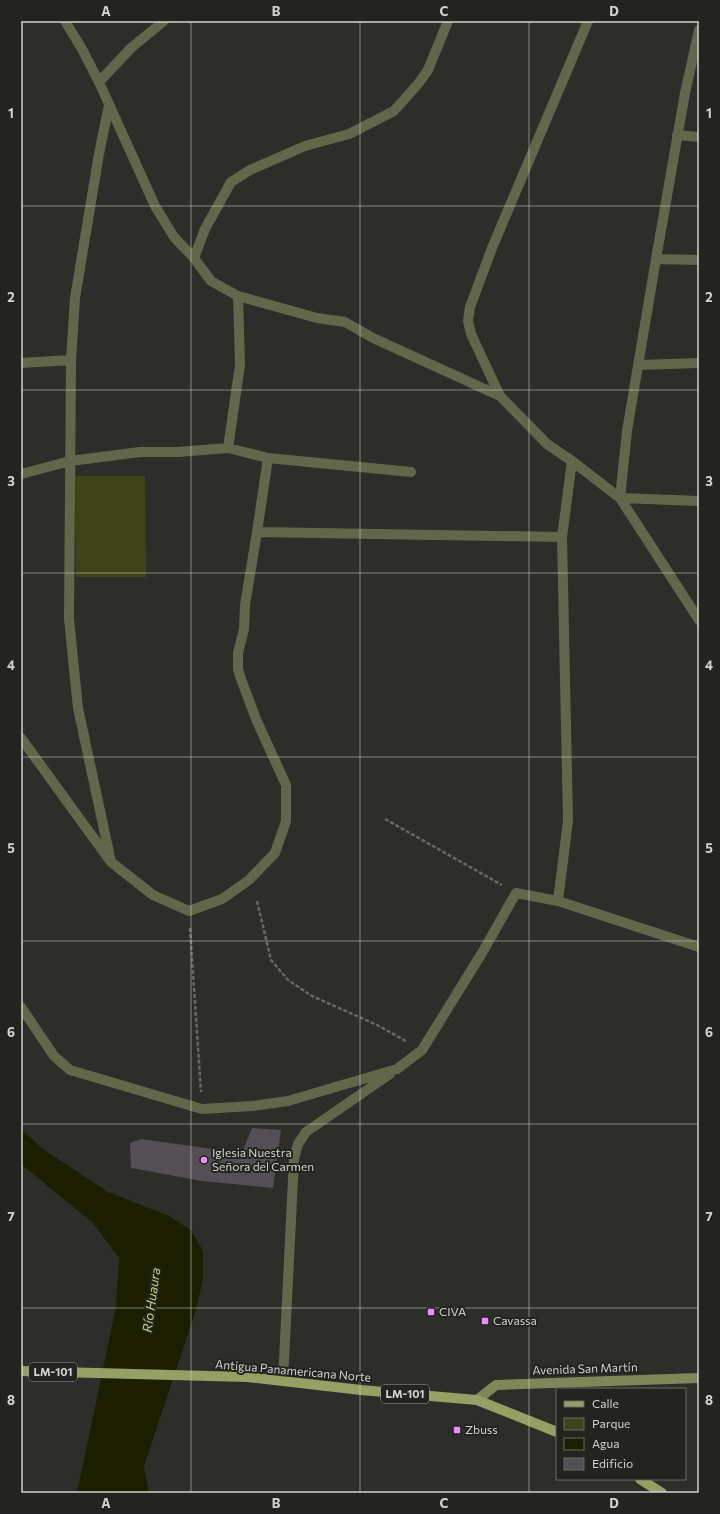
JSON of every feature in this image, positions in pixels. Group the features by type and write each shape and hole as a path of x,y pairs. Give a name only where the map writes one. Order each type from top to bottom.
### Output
{"main road":[{"name":"Antigua Panamericana Norte","path":"21,1371 247,1377 477,1400 556,1432"},
{"name":"Avenida San Martín","path":"477,1400 496,1385 699,1376"},
{"path":"642,1480 662,1493"}],"street":[{"path":"65,21 100,82 155,206 174,237 194,258 211,281 238,296 317,318 345,322 373,338 500,396"},
{"path":"100,82 131,48 164,21"},
{"path":"194,258 205,229 231,182 250,170 304,146 349,134 394,110 414,89 428,70 448,21"},
{"path":"588,21 492,248 470,307 468,321 471,334 500,396 547,444 572,461 620,498 699,620"},
{"path":"620,498 627,431 638,365 677,135 699,30"},
{"path":"109,105 99,154 75,298 71,360 69,619 78,708 110,862"},
{"path":"677,135 699,137"},
{"path":"656,259 699,260"},
{"path":"228,448 240,365 238,296"},
{"path":"21,363 71,360"},
{"path":"638,365 699,364"},
{"path":"21,474 70,461 140,452 178,452 228,448 268,458 412,472"},
{"path":"21,738 110,862 153,895 189,911 222,899 249,880 275,853 286,821 286,785 256,719 238,669 238,653 244,628 245,605 268,458"},
{"path":"558,901 568,821 562,537 572,461"},
{"path":"620,498 699,501"},
{"path":"257,532 562,537"},
{"path":"283,1381 294,1159 298,1144 306,1132 422,1050 482,953 516,893 558,901 699,947"},
{"path":"21,1007 54,1056 70,1070 202,1109 252,1106 288,1101 397,1069"}],"path":[{"path":"385,819 516,893"},
{"path":"256,901 271,960 288,980 312,996 377,1025 422,1050"},
{"path":"189,911 202,1109"}],"green space":[{"path":"75,476 145,476 146,577 76,577"}],"water":[{"name":"Río Huaura","path":"21,1129 44,1150 108,1192 169,1216 191,1230 203,1251 203,1279 196,1310 144,1466 149,1493 77,1493 116,1307 119,1258 93,1223 21,1164"}],"building":[{"name":"Iglesia Nuestra Señora del Carmen","path":"252,1128 281,1130 273,1188 202,1181 131,1168 130,1143 141,1139 242,1153"}],"place":[{"name":"Iglesia Nuestra Señora del Carmen","path":"204,1160"},
{"name":"CIVA","path":"431,1312"},
{"name":"Cavassa","path":"485,1321"},
{"name":"Zbuss","path":"457,1430"}]}
